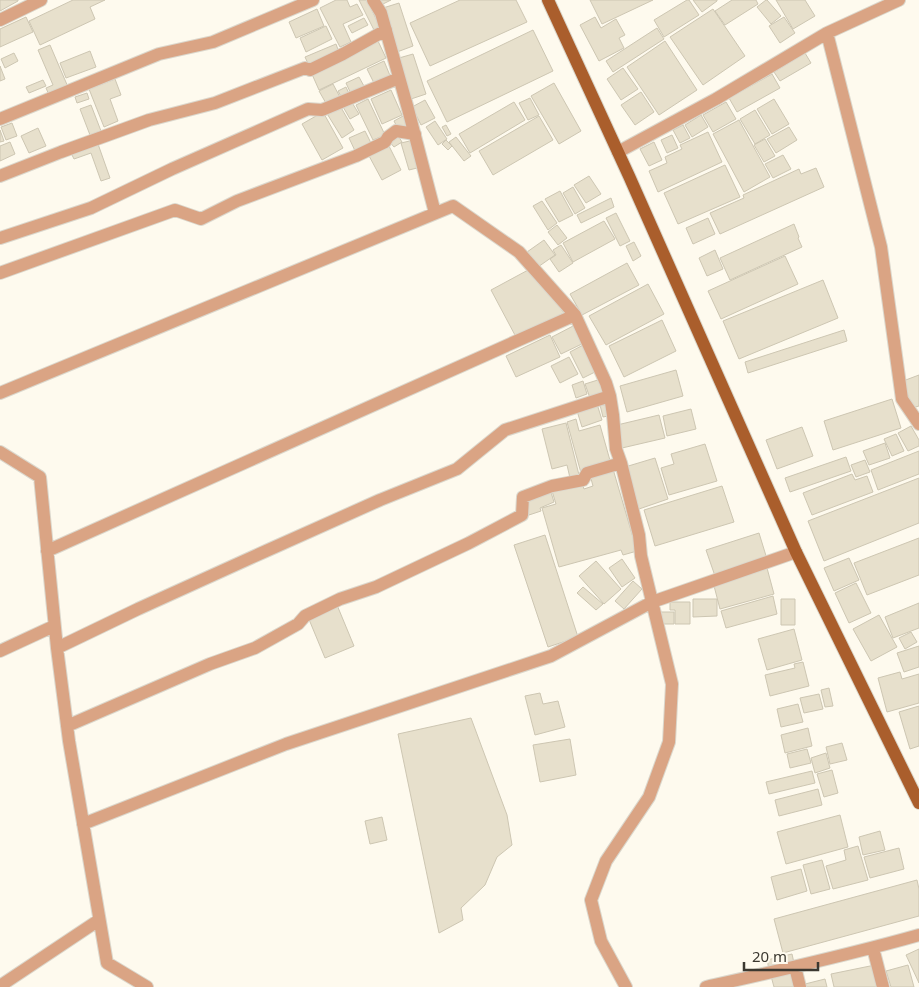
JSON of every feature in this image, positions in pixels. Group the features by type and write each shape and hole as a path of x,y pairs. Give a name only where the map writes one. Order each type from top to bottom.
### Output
{"main road":[{"path":"548,0 618,152 796,552 919,803"}],"street":[{"path":"0,20 41,0"},
{"path":"0,119 159,54 213,42 313,0"},
{"path":"373,0 381,13 386,30 435,213"},
{"path":"618,152 716,99 827,33 899,0"},
{"path":"0,176 149,120 215,103 305,68 310,70 386,30"},
{"path":"827,33 881,248 902,399 919,424"},
{"path":"0,238 91,208 172,169 308,110 322,110 399,78"},
{"path":"0,274 175,210 201,219 237,202 356,156 385,142 396,131 414,134"},
{"path":"0,393 453,206 519,252 575,315 606,383 613,415 616,449 621,463 672,684 669,742 649,797 606,861 590,900 601,941 626,987"},
{"path":"47,551 575,315"},
{"path":"56,648 380,500 457,469 505,430 610,396"},
{"path":"0,452 40,477 56,648 67,726 107,963 131,983 147,987"},
{"path":"67,726 210,664 255,648 298,624 305,616 469,543 522,514 523,497 552,486 584,480 588,473 621,463"},
{"path":"83,824 286,744 551,656 652,602 796,552"},
{"path":"0,651 54,626"},
{"path":"0,986 100,920"},
{"path":"706,987 873,948 919,935"},
{"path":"873,948 884,987"},
{"path":"795,967 800,987"}],"building":[{"path":"0,0 18,0 18,1 0,11"},
{"path":"73,0 105,0 90,7 95,19 40,45 29,21"},
{"path":"336,0 347,0 350,7 357,4 363,15 343,24 351,42 340,47 320,8"},
{"path":"359,0 367,0 380,27 374,30"},
{"path":"378,0 391,0 381,5"},
{"path":"460,0 516,0 527,22 430,66 410,23"},
{"path":"590,0 653,0 602,24"},
{"path":"689,0 699,15 664,37 654,20"},
{"path":"693,0 717,0 717,1 702,12"},
{"path":"732,0 756,0 758,4 725,25 715,11"},
{"path":"766,0 781,16 771,24 757,7"},
{"path":"776,0 805,0 815,16 793,29"},
{"path":"399,3 413,46 397,52 383,8"},
{"path":"317,9 324,26 296,38 289,22"},
{"path":"713,9 745,56 703,85 670,37"},
{"path":"26,17 33,32 0,47 0,29"},
{"path":"595,17 601,28 616,19 625,35 619,38 624,48 599,61 580,25"},
{"path":"784,17 795,33 780,43 769,26"},
{"path":"364,18 368,25 352,33 348,26"},
{"path":"326,26 332,39 306,52 300,38"},
{"path":"657,28 664,39 613,72 606,61"},
{"path":"533,30 553,71 447,122 427,81"},
{"path":"378,41 386,58 319,90 311,72"},
{"path":"665,41 697,90 659,115 627,67"},
{"path":"336,44 340,55 310,68 305,57"},
{"path":"50,45 68,87 49,95 46,88 53,85 38,50"},
{"path":"90,51 96,67 66,78 60,63"},
{"path":"14,53 18,61 5,68 1,59"},
{"path":"805,53 811,63 780,81 774,72"},
{"path":"413,54 426,94 411,99 399,58"},
{"path":"384,61 391,78 375,85 367,69"},
{"path":"0,66 5,79 0,81"},
{"path":"623,68 638,89 621,100 607,79"},
{"path":"772,74 780,88 737,112 729,98"},
{"path":"359,77 365,88 351,94 346,83"},
{"path":"115,79 121,95 110,99 118,121 104,127 89,89"},
{"path":"43,80 46,86 29,93 26,87"},
{"path":"554,83 581,131 559,144 531,96"},
{"path":"333,84 341,99 327,105 319,91"},
{"path":"346,87 350,96 343,100 338,91"},
{"path":"391,90 402,115 382,124 371,99"},
{"path":"641,92 654,112 635,125 621,105"},
{"path":"87,93 89,99 77,103 75,97"},
{"path":"530,98 539,115 528,120 519,103"},
{"path":"368,99 385,135 373,140 356,105"},
{"path":"774,99 789,124 772,134 757,109"},
{"path":"425,100 435,118 421,125 412,107"},
{"path":"351,101 359,114 350,119 342,105"},
{"path":"514,102 525,120 470,153 459,134"},
{"path":"726,102 736,119 713,132 703,115"},
{"path":"339,104 354,130 342,138 326,112"},
{"path":"91,105 101,131 90,135 80,109"},
{"path":"755,110 770,135 755,144 740,119"},
{"path":"323,112 343,148 322,160 302,124"},
{"path":"701,115 708,127 692,137 685,125"},
{"path":"403,116 408,125 399,131 394,121"},
{"path":"539,116 553,140 493,175 479,151"},
{"path":"739,120 770,177 744,192 713,134"},
{"path":"435,121 447,139 438,145 426,127"},
{"path":"12,123 17,136 6,140 1,127"},
{"path":"446,125 451,134 447,136 442,127"},
{"path":"683,125 690,138 680,143 673,130"},
{"path":"789,127 797,140 776,153 767,139"},
{"path":"38,128 46,146 29,153 21,136"},
{"path":"0,130 4,141 0,142"},
{"path":"365,131 373,147 357,155 349,138"},
{"path":"708,132 722,162 658,192 649,171 667,163 665,157 682,149 680,145"},
{"path":"397,134 402,142 394,147 388,140"},
{"path":"672,135 678,148 667,153 661,140"},
{"path":"456,137 471,156 464,161 449,142"},
{"path":"765,139 775,156 764,162 754,145"},
{"path":"414,140 421,167 409,170 401,143"},
{"path":"446,140 452,146 448,150 442,144"},
{"path":"10,142 15,154 0,161 0,146"},
{"path":"654,142 662,160 649,166 640,149"},
{"path":"98,144 110,178 101,181 91,153 74,159 71,153"},
{"path":"388,144 401,170 382,180 368,154"},
{"path":"783,155 791,169 773,178 765,164"},
{"path":"725,165 740,197 678,224 664,193"},
{"path":"816,168 824,187 720,234 710,213 744,198 743,195 799,169 801,174"},
{"path":"589,176 601,194 586,203 574,185"},
{"path":"573,187 585,208 575,214 563,193"},
{"path":"560,191 573,215 559,222 545,199"},
{"path":"611,198 614,207 581,223 577,215"},
{"path":"542,201 557,223 548,230 533,206"},
{"path":"616,213 630,241 620,246 606,218"},
{"path":"708,218 715,234 693,244 686,228"},
{"path":"604,221 615,239 573,262 563,243"},
{"path":"794,224 802,247 730,280 720,258"},
{"path":"557,225 567,238 558,245 548,232"},
{"path":"544,240 555,255 538,267 527,252"},
{"path":"634,242 641,256 633,261 626,246"},
{"path":"561,245 573,263 559,272 550,259 556,255 553,250"},
{"path":"715,250 723,269 707,276 699,258"},
{"path":"785,256 798,284 721,319 708,291"},
{"path":"627,263 639,285 582,315 570,294"},
{"path":"530,269 564,313 516,337 491,290"},
{"path":"823,280 838,318 739,359 723,321"},
{"path":"648,284 664,314 606,345 589,316"},
{"path":"662,320 676,351 624,377 609,346"},
{"path":"575,325 584,343 561,354 552,337"},
{"path":"844,330 847,341 748,373 745,362"},
{"path":"550,335 560,357 516,377 506,356"},
{"path":"585,344 599,370 583,378 570,352"},
{"path":"569,357 578,374 560,383 551,366"},
{"path":"676,370 683,396 627,412 620,386"},
{"path":"919,375 919,406 912,408 903,381"},
{"path":"601,379 606,393 590,398 585,384"},
{"path":"583,381 587,394 576,398 572,385"},
{"path":"608,399 613,415 603,417 599,401"},
{"path":"892,399 901,428 833,450 824,421"},
{"path":"597,404 602,420 582,427 577,411"},
{"path":"691,409 696,429 667,436 663,416"},
{"path":"659,415 665,438 622,448 617,425"},
{"path":"576,419 579,431 600,425 611,464 581,473 567,422"},
{"path":"566,423 579,475 570,478 567,465 552,469 542,429"},
{"path":"911,426 919,440 919,446 908,451 898,433"},
{"path":"802,427 813,456 777,469 766,440"},
{"path":"896,434 904,451 892,456 884,439"},
{"path":"885,443 890,458 869,465 863,451"},
{"path":"705,444 717,481 669,495 661,468 674,464 671,454"},
{"path":"919,451 919,474 878,490 871,470"},
{"path":"846,457 851,471 790,492 785,478"},
{"path":"655,458 668,499 639,509 625,467"},
{"path":"865,460 870,472 856,477 851,465"},
{"path":"613,469 637,551 623,555 621,550 559,567 542,508 556,504 552,491 582,483 584,489 593,486 590,475"},
{"path":"852,474 855,480 867,476 873,492 812,515 803,493"},
{"path":"919,478 919,523 824,561 808,521"},
{"path":"722,486 734,522 655,546 644,510"},
{"path":"550,489 554,502 540,508 541,511 529,515 523,499"},
{"path":"759,533 767,559 715,576 706,550"},
{"path":"545,535 578,637 548,647 514,545"},
{"path":"919,538 919,575 867,595 854,563"},
{"path":"849,558 859,580 834,591 824,568"},
{"path":"622,559 635,578 622,587 609,568"},
{"path":"596,561 621,589 604,604 579,576"},
{"path":"767,568 774,594 720,609 713,582"},
{"path":"633,581 642,589 624,609 615,601"},
{"path":"856,583 871,613 849,623 835,593"},
{"path":"583,587 603,604 596,610 577,593"},
{"path":"773,596 777,614 726,628 721,611"},
{"path":"693,599 717,599 717,616 693,617"},
{"path":"781,599 795,599 795,625 781,625"},
{"path":"670,602 690,602 690,624 675,624 675,610 670,610"},
{"path":"919,603 919,628 893,638 885,617"},
{"path":"337,605 354,646 325,658 308,617"},
{"path":"660,612 674,612 674,624 660,624"},
{"path":"879,615 897,647 871,661 853,629"},
{"path":"794,629 802,660 767,670 758,639"},
{"path":"911,632 917,642 905,649 899,638"},
{"path":"919,646 919,667 904,672 897,653"},
{"path":"803,662 809,686 770,696 765,675 795,668 794,664"},
{"path":"900,672 902,679 919,674 919,703 887,712 878,678"},
{"path":"829,688 833,706 825,707 821,690"},
{"path":"540,693 543,704 558,701 565,727 535,735 525,696"},
{"path":"819,694 823,709 804,713 800,698"},
{"path":"798,704 803,722 781,727 777,709"},
{"path":"919,706 919,746 910,749 899,712"},
{"path":"471,718 507,815 512,845 497,857 485,885 461,908 463,920 439,933 398,734"},
{"path":"808,728 812,746 785,753 781,735"},
{"path":"570,739 576,775 540,782 533,745"},
{"path":"842,743 847,760 830,764 826,747"},
{"path":"807,749 811,763 790,768 787,754"},
{"path":"826,753 830,768 815,773 811,758"},
{"path":"832,770 838,793 824,797 817,774"},
{"path":"812,771 815,783 769,794 766,782"},
{"path":"818,789 822,805 779,816 775,800"},
{"path":"840,815 848,847 786,864 777,832"},
{"path":"382,817 387,840 370,844 365,821"},
{"path":"880,831 885,850 863,855 859,837"},
{"path":"858,846 868,880 833,889 826,866 846,860 844,850"},
{"path":"899,848 904,869 870,878 864,857"},
{"path":"822,860 830,889 811,894 803,865"},
{"path":"801,869 807,891 777,900 771,877"},
{"path":"917,880 919,916 783,953 774,919"},
{"path":"919,949 919,983 906,955"},
{"path":"792,954 794,963 769,969 767,960"},
{"path":"875,965 880,987 834,987 831,974"},
{"path":"908,965 914,987 891,987 886,971"},
{"path":"794,970 798,987 774,987 771,976"},
{"path":"825,979 827,987 801,987 801,985"}]}
